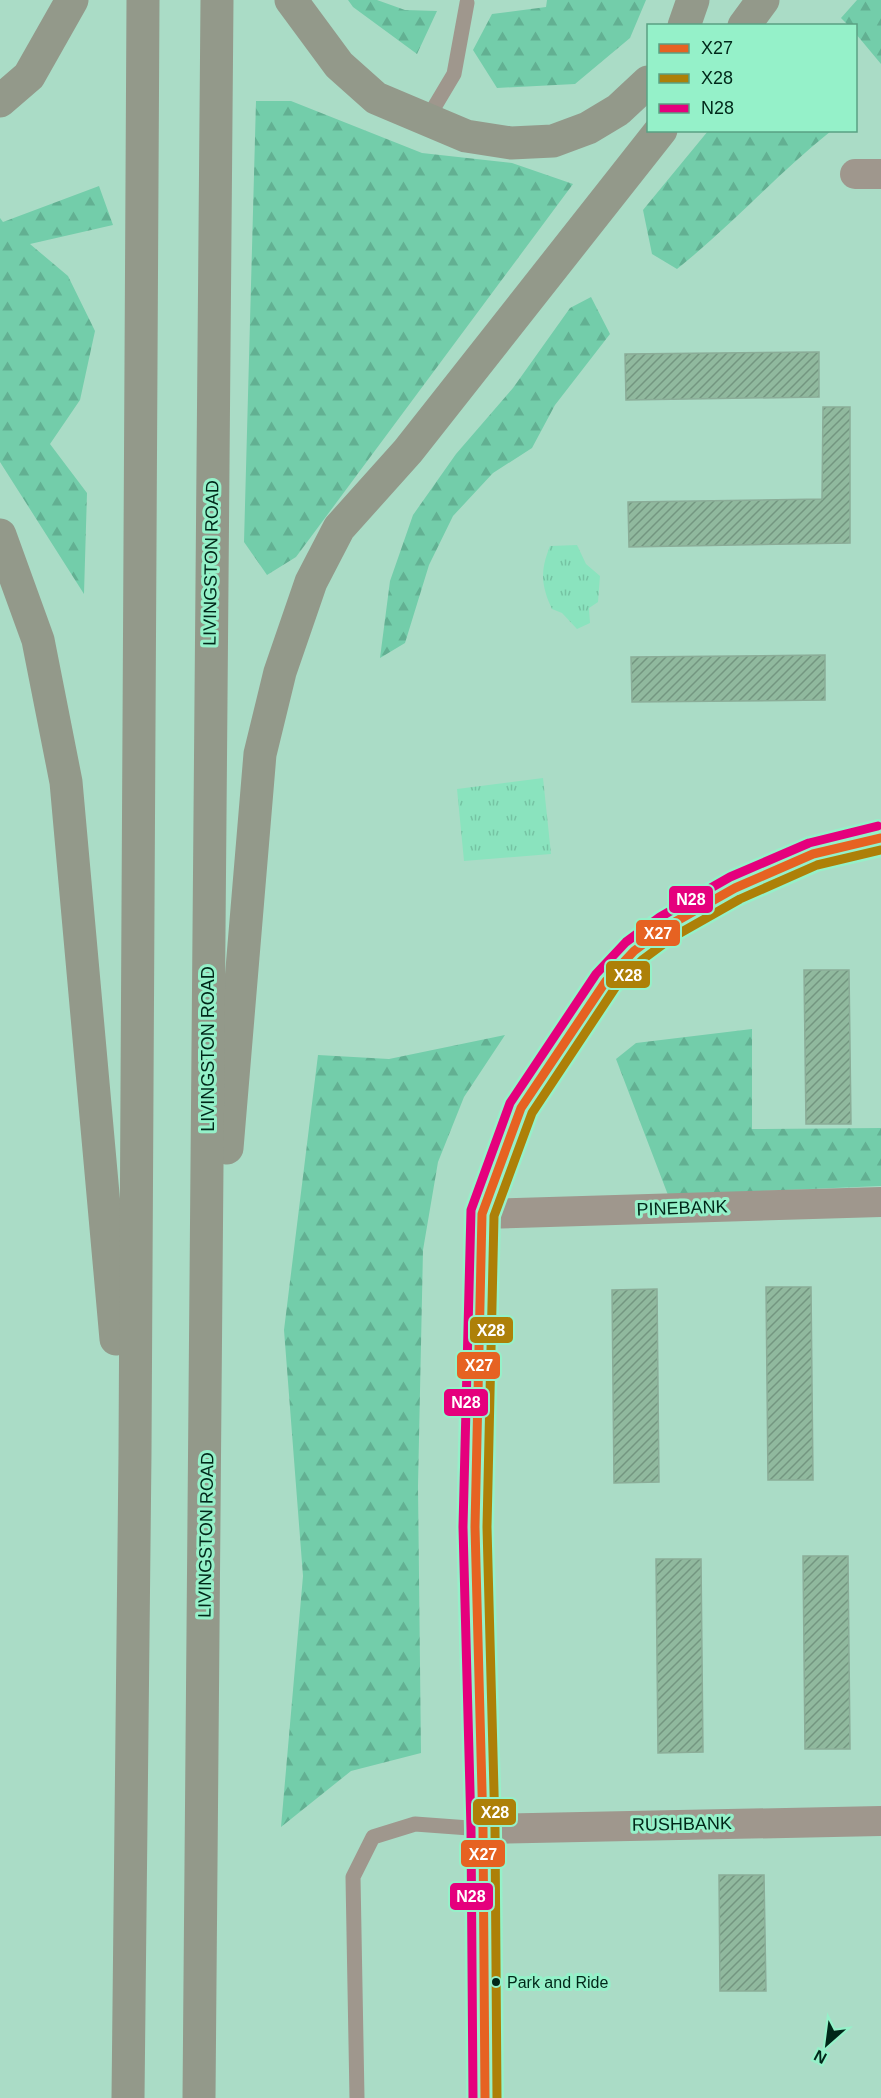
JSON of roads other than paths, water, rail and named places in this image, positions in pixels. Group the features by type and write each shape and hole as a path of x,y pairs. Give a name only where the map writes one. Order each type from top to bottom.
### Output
{"main road":[{"path":"0,101 29,76 72,0"},
{"path":"128,2098 135,1453 143,0"},
{"name":"LIVINGSTON ROAD","path":"199,2098 217,0"},
{"path":"291,0 339,65 376,98 466,136 511,143 553,141 588,128 618,110 647,83"},
{"path":"685,24 693,0"},
{"path":"745,24 763,0"},
{"path":"207,1370 260,754 280,672 310,582 339,528 408,451 659,132"},
{"path":"0,535 38,640 66,782 89,1017 105,1239 118,1352 135,1453"}],"street":[{"path":"485,2098 483,1828 475,1527 482,1214 521,1108 606,981 634,951 666,927 735,888 813,854 881,838"},
{"name":"PINEBANK","path":"482,1214 881,1202"},
{"name":"RUSHBANK","path":"483,1828 881,1821"}],"lane":[{"path":"426,121 454,74 467,3"},
{"path":"357,2098 353,1876 373,1837 415,1824 483,1828"}],"place":[{"name":"Park and Ride","path":"496,1982"}]}
